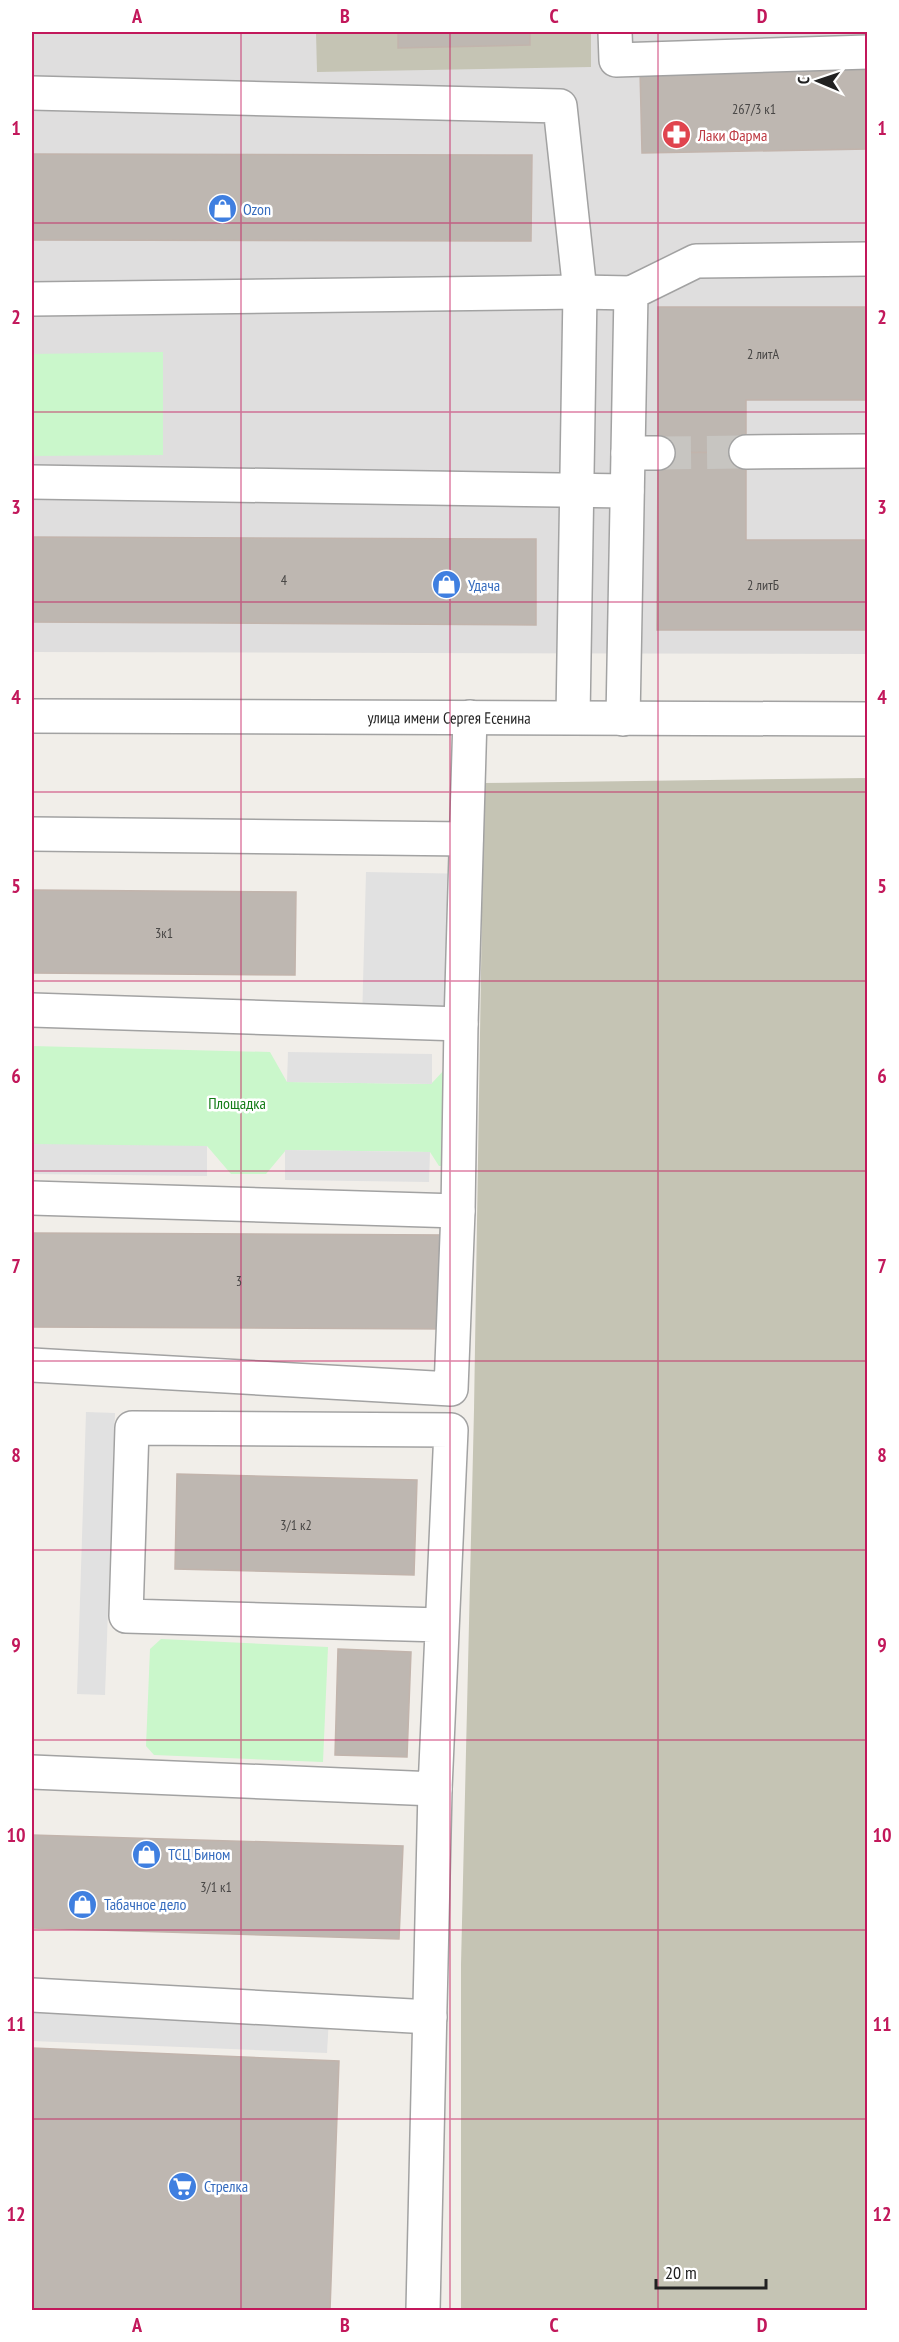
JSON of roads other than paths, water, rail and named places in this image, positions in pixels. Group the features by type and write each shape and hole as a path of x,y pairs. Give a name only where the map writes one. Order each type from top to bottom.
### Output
{"street":[{"path":"615,32 616,60 867,52"},
{"path":"32,93 560,106 580,292 573,717"},
{"path":"32,299 631,293 696,261 867,259"},
{"path":"623,719 627,491 643,453 631,293"},
{"path":"746,452 867,451"},
{"path":"32,482 627,491"},
{"name":"улица имени Сергея Есенина","path":"32,716 867,719"},
{"path":"32,1365 451,1389 458,1211 470,717"},
{"path":"32,834 466,839"},
{"path":"32,1010 461,1024"},
{"path":"32,1198 458,1211"},
{"path":"423,2310 435,1789 451,1430 132,1428 126,1616 441,1625"},
{"path":"32,1772 435,1789"},
{"path":"32,1995 430,2017"}],"tunnel":[{"path":"658,453 746,452"}],"place":[{"name":"Лаки Фарма","path":"677,135"},
{"name":"Ozon","path":"222,209"},
{"name":"Удача","path":"447,585"},
{"name":"ТСЦ Бином","path":"147,1854"},
{"name":"Табачное дело","path":"83,1904"},
{"name":"Стрелка","path":"183,2186"}],"park label":[{"name":"Площадка","path":"237,1103"}]}
